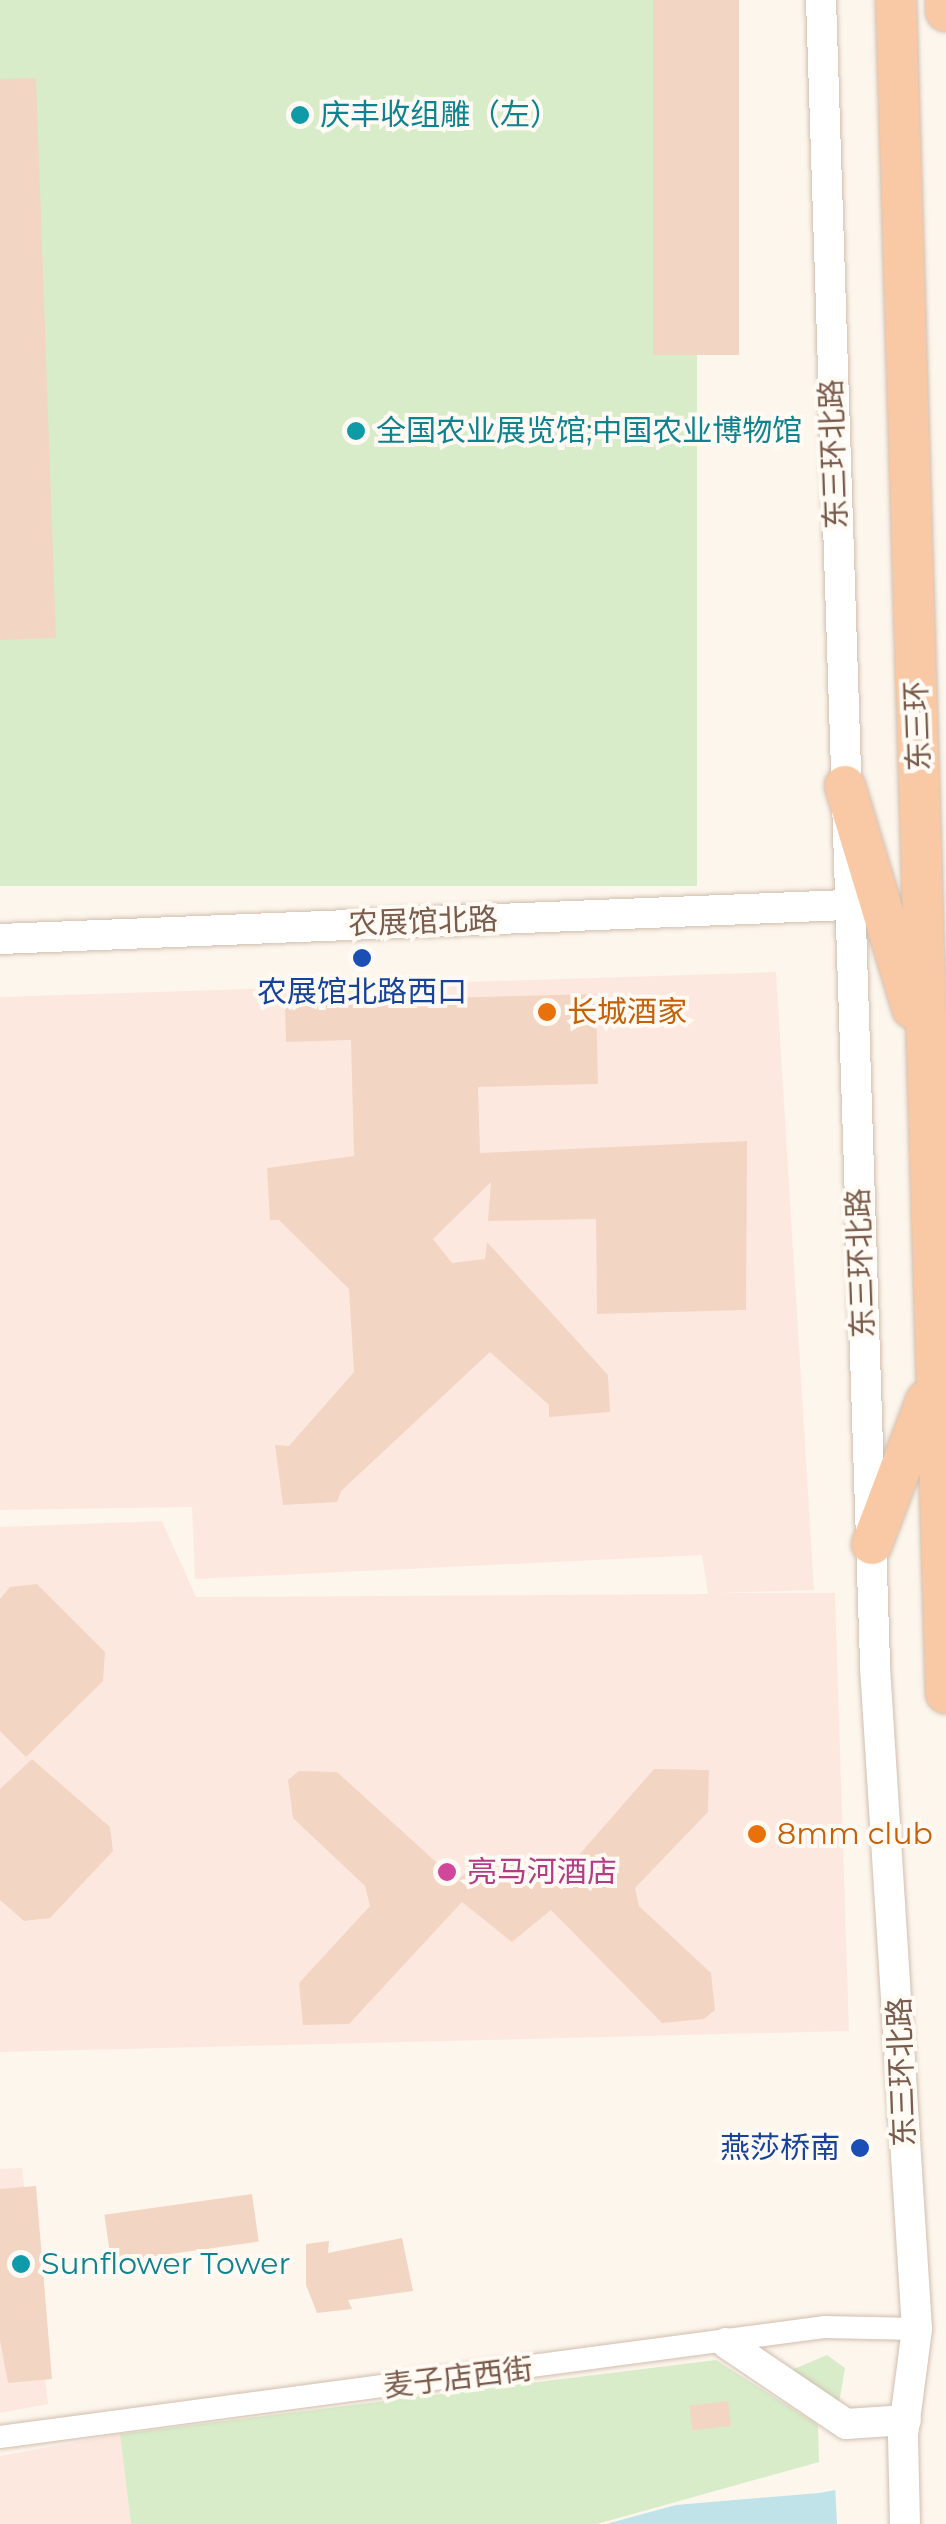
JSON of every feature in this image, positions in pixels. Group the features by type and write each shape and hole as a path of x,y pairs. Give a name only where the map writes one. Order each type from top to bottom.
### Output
{"highway":[{"name":"东三环","path":"896,0 928,1059 932,1384 946,1693"},
{"path":"946,0 946,10"},
{"path":"844,786 928,1059"},
{"path":"872,1544 932,1384"}],"street":[{"name":"东三环北路","path":"821,0 846,905 872,1544 932,2327 905,2428 905,2524"},
{"name":"农展馆北路","path":"0,939 846,905"},
{"name":"麦子店西街","path":"0,2438 726,2343 824,2326 932,2327"},
{"path":"726,2343 846,2424 905,2428"}],"shaded area":[{"path":"776,972 814,1590 719,1593 835,1593 849,2031 0,2052 0,1527 162,1521 196,1597 708,1594 702,1555 195,1579 192,1507 0,1510 0,997"},
{"name":"Sunflower Tower","path":"22,2168 48,2404 0,2413 0,2169"},
{"path":"120,2434 131,2524 0,2524 0,2456"}],"green space":[{"name":"全国农业展览馆;中国农业博物馆","path":"0,0 697,0 697,886 0,886"},
{"path":"827,2355 845,2368 839,2403 787,2372"},
{"path":"716,2360 818,2425 819,2462 597,2524 131,2524 120,2434"}],"water":[{"path":"946,2470 946,2524 606,2524 676,2505 819,2493"}],"pier":[{"path":"946,2465 946,2524 837,2524 835,2485"}],"building":[{"path":"653,0 739,0 739,355 653,355"},
{"path":"36,78 56,638 0,640 0,79"},
{"path":"596,994 598,1084 478,1087 480,1153 747,1141 746,1310 597,1314 596,1219 488,1221 491,1182 433,1239 452,1263 485,1259 487,1242 608,1375 610,1412 549,1417 549,1405 490,1352 341,1491 337,1502 283,1505 275,1445 289,1446 354,1372 349,1289 279,1220 270,1220 267,1168 354,1156 351,1040 286,1042 285,1002"},
{"path":"37,1584 105,1652 103,1681 26,1757 0,1731 0,1599 10,1587"},
{"path":"32,1759 110,1827 113,1851 50,1918 24,1921 0,1900 0,1789"},
{"path":"654,1769 709,1770 708,1812 635,1888 639,1906 711,1973 715,2010 704,2019 662,2023 551,1910 512,1942 462,1902 349,2024 303,2025 299,1983 370,1906 365,1886 293,1818 288,1780 299,1771 337,1772 457,1881 484,1857 509,1854 550,1888"},
{"name":"Sunflower Tower","path":"36,2186 52,2379 8,2383 0,2340 0,2189"},
{"path":"252,2194 259,2242 111,2262 104,2215"},
{"path":"402,2238 413,2291 348,2300 352,2309 317,2313 306,2285 306,2244 329,2241 328,2253"},
{"path":"728,2401 731,2426 692,2431 689,2406"}],"place":[{"name":"庆丰收组雕（左）","path":"300,115"},
{"name":"全国农业展览馆;中国农业博物馆","path":"356,431"},
{"name":"农展馆北路西口","path":"362,958"},
{"name":"长城酒家","path":"547,1012"},
{"name":"8mm club","path":"757,1834"},
{"name":"亮马河酒店","path":"447,1872"},
{"name":"燕莎桥南","path":"860,2148"},
{"name":"Sunflower Tower","path":"21,2264"}]}
